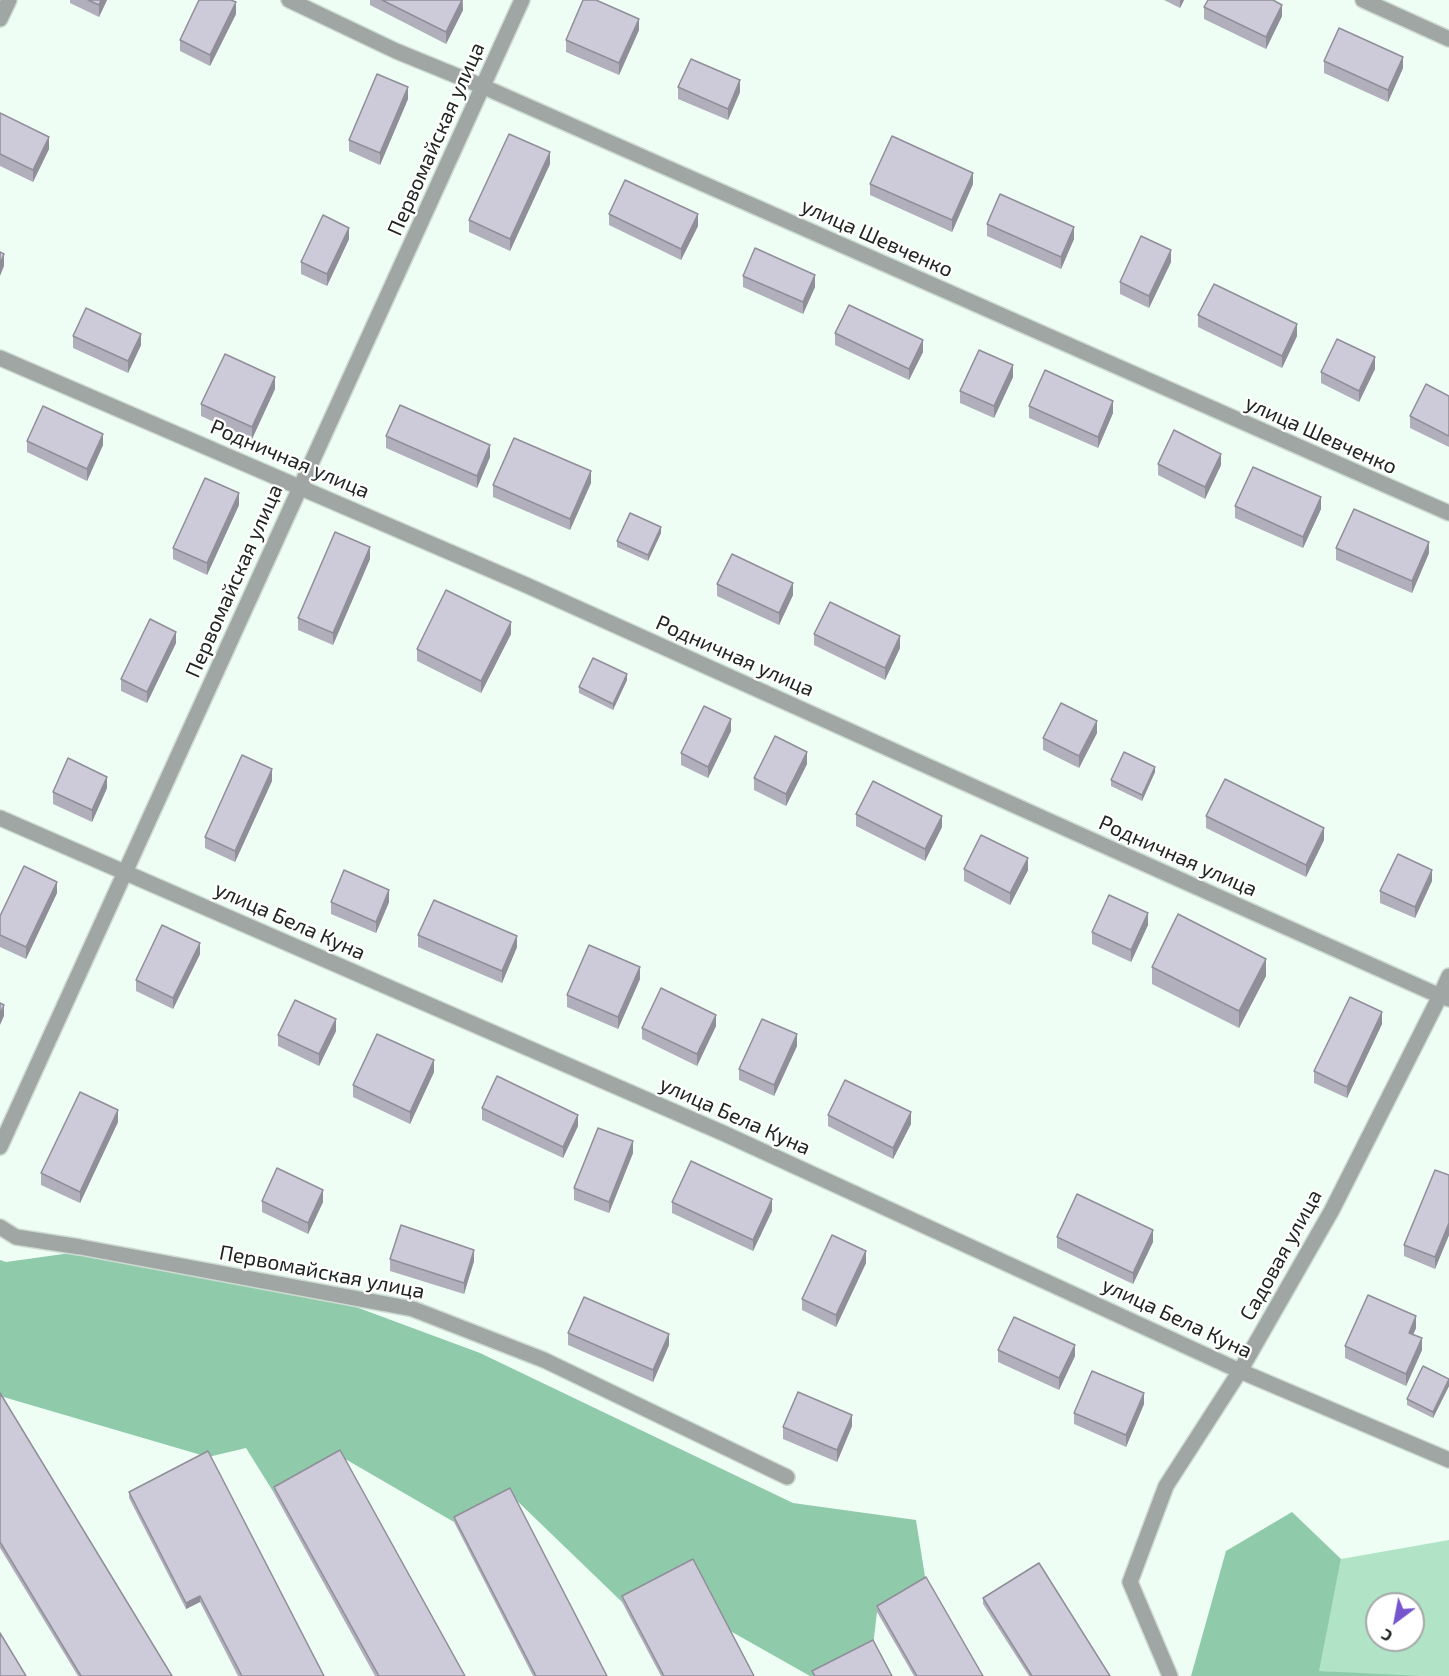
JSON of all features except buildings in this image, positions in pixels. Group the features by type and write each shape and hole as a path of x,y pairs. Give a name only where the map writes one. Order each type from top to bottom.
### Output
{"street":[{"path":"0,19 9,0"},
{"name":"улица Шевченко","path":"289,0 396,51 484,87 1449,513"},
{"name":"Первомайская улица","path":"0,1147 522,0"},
{"path":"1363,0 1449,39"},
{"name":"Родничная улица","path":"0,358 526,585 1445,998"},
{"name":"улица Бела Куна","path":"0,818 723,1133 1240,1371 1449,1460"},
{"name":"Садовая улица","path":"1170,1676 1130,1582 1166,1485 1240,1371 1332,1210 1445,998 1449,976"},
{"name":"Первомайская улица","path":"0,1227 16,1237 413,1309 544,1360 788,1477"}],"green space":[{"path":"85,1251 356,1307 480,1353 793,1503 916,1520 926,1583 877,1612 873,1646 815,1676 810,1676 725,1628 622,1602 510,1494 454,1522 340,1456 274,1493 246,1448 208,1457 0,1396 0,1260 6,1262"},
{"path":"1292,1512 1341,1559 1319,1671 1421,1676 1191,1676 1226,1551"},
{"path":"1449,1540 1449,1676 1394,1676 1318,1671 1341,1559"}]}
